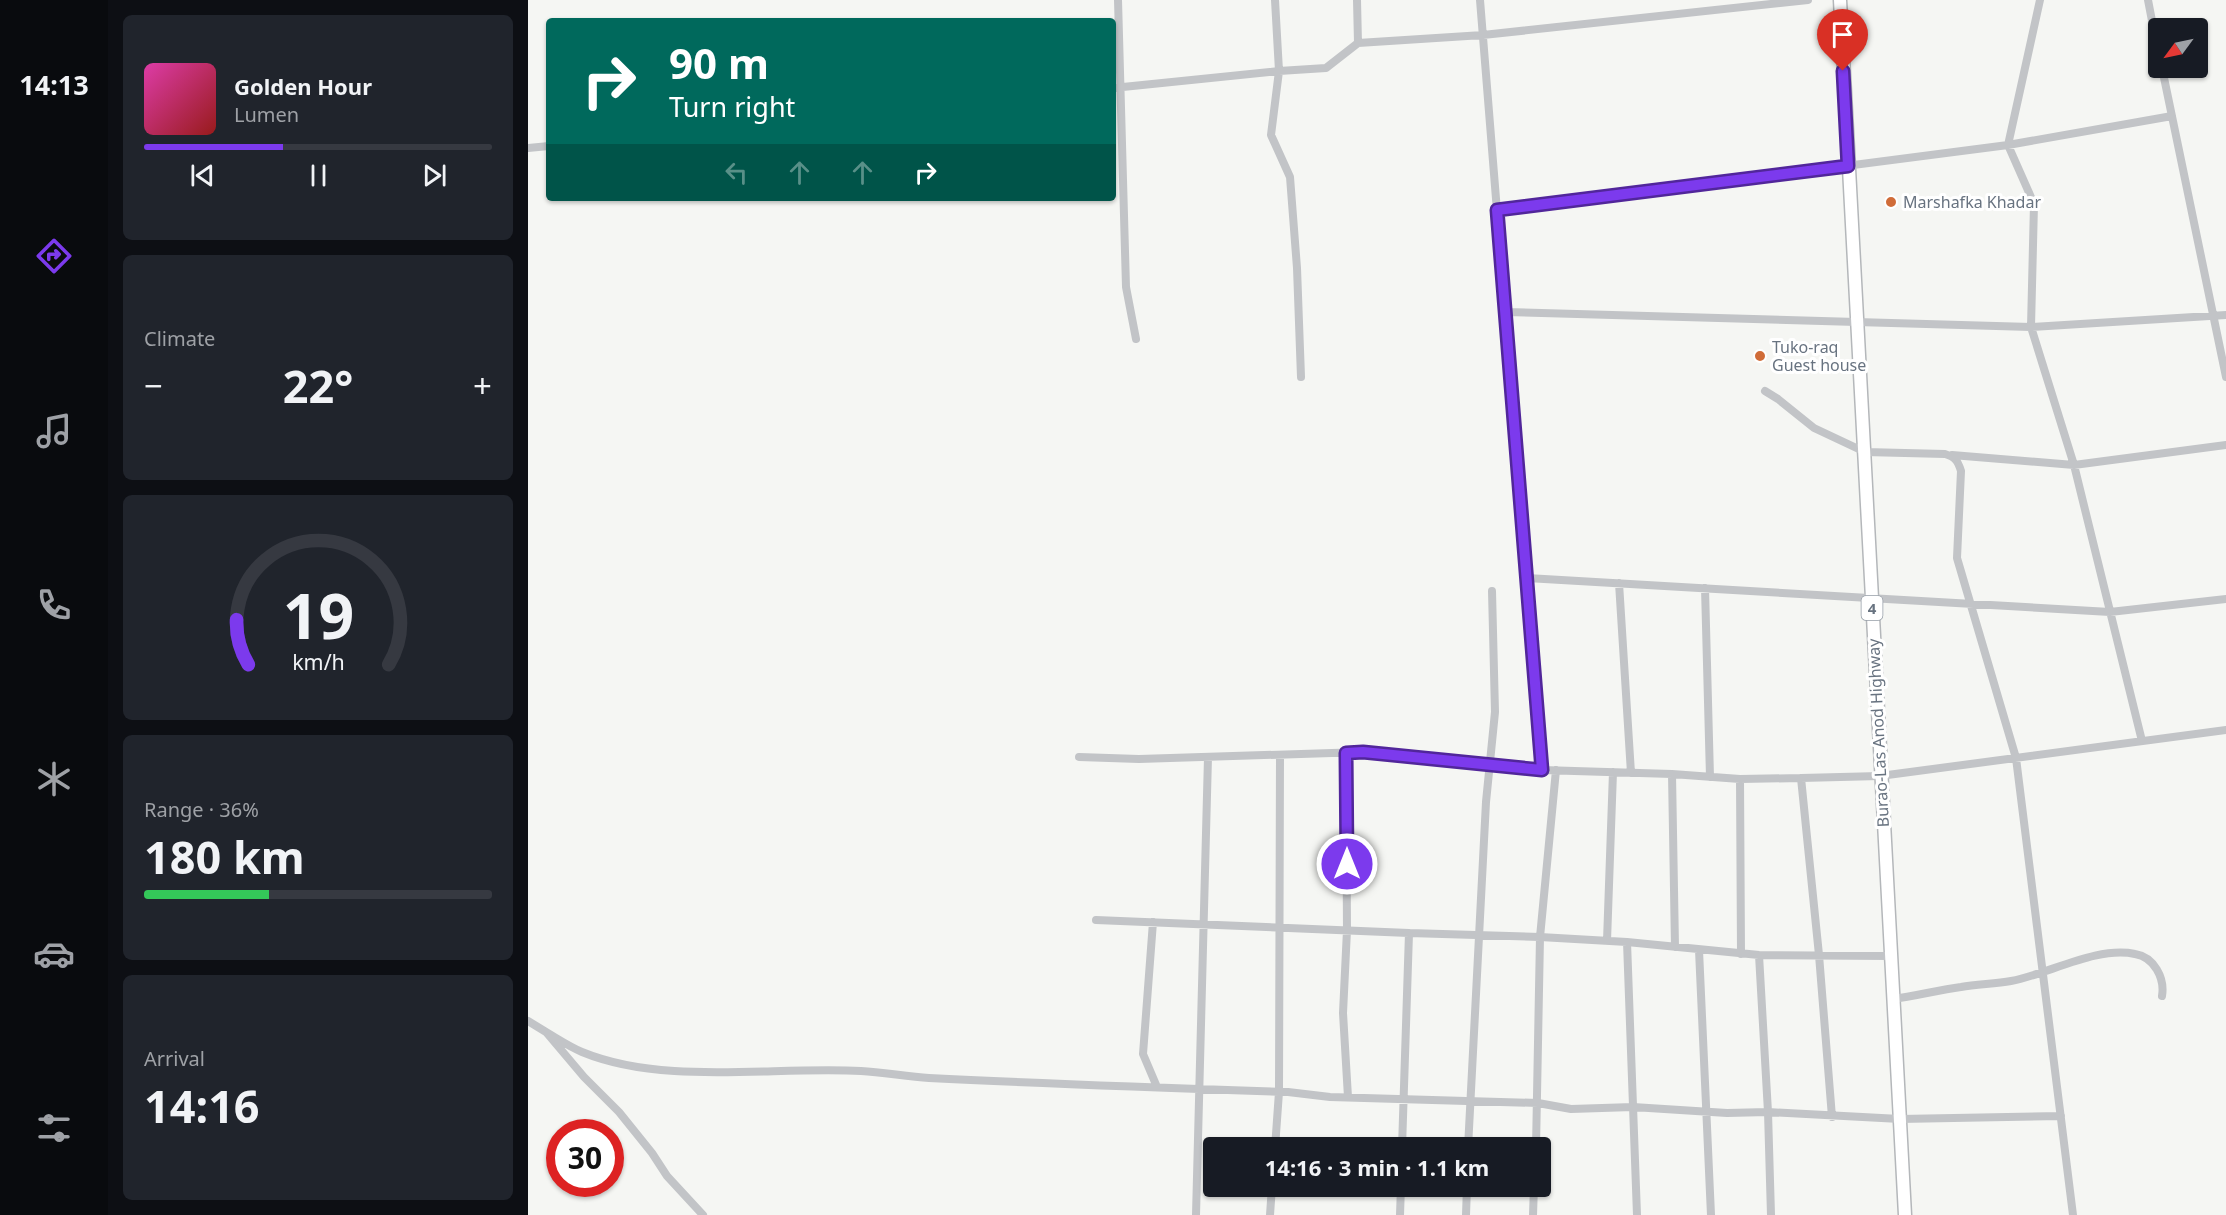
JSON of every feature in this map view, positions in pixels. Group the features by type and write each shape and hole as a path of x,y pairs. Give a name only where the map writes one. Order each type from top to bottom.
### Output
{"highway":[{"name":"Burao-Las Anod Highway","path":"1840,0 1905,1215"}],"street":[{"path":"1118,0 1117,88 1126,286 1136,339"},
{"path":"1275,0 1279,71 1271,135 1290,177 1298,268 1301,377"},
{"path":"1357,0 1359,43"},
{"path":"1480,0 1542,770"},
{"path":"1117,88 1326,68 1359,43 1483,35 1808,0"},
{"path":"2040,0 2008,145 2034,204 2031,327 2074,465 2142,741"},
{"path":"2148,0 2151,18"},
{"path":"2164,78 2226,377"},
{"path":"1497,210 2008,145 2172,116"},
{"path":"528,148 546,146"},
{"path":"1505,312 2031,327 2226,315"},
{"path":"1765,391 1814,428 1865,452 1945,454 2074,465 2226,446"},
{"path":"1945,454 1957,460 1961,471 1957,558 2016,758 2073,1215"},
{"path":"1527,578 2110,612 2226,600"},
{"path":"1619,583 1631,772"},
{"path":"1705,588 1710,777"},
{"path":"1468,1137 1478,935 1495,712 1491,591"},
{"path":"1079,756 1139,759 1363,752 1542,770 1631,772 1740,779 1801,778 1880,776 2226,730"},
{"path":"1346,753 1347,930 1343,1013 1348,1097"},
{"path":"1276,1137 1279,1092 1280,755"},
{"path":"1196,1215 1208,757"},
{"path":"1536,1137 1540,937 1556,770"},
{"path":"1607,941 1613,772"},
{"path":"1672,774 1675,947"},
{"path":"1801,778 1819,955 1832,1117"},
{"path":"1740,779 1741,954"},
{"path":"1096,920 1540,937 1627,942 1759,956 1890,956"},
{"path":"1153,922 1143,1054 1157,1087"},
{"path":"1402,1137 1409,933"},
{"path":"1627,942 1637,1215"},
{"path":"1699,950 1711,1215"},
{"path":"1893,999 1962,986 2011,981 2043,974 2099,956 2118,953 2136,954 2151,962 2162,980 2162,996"},
{"path":"1759,956 1771,1215"},
{"path":"528,1021 581,1052 632,1066 667,1070 862,1071 927,1078 1538,1103 1571,1109 1633,1107 1900,1119 2061,1116"},
{"path":"546,1032 584,1077 619,1112 667,1176 703,1215"},
{"path":"1270,1215 1271,1197"},
{"path":"1400,1215 1401,1197"},
{"path":"1466,1215 1467,1197"},
{"path":"1533,1215 1534,1197"}],"place":[{"name":"Marshafka Khadar","path":"1891,202"},
{"name":"Tuko-raq Guest house","path":"1760,356"}],"route":[{"path":"1347,864 1346,753 1363,752 1542,770 1497,210 1848,166 1843,71"}]}
